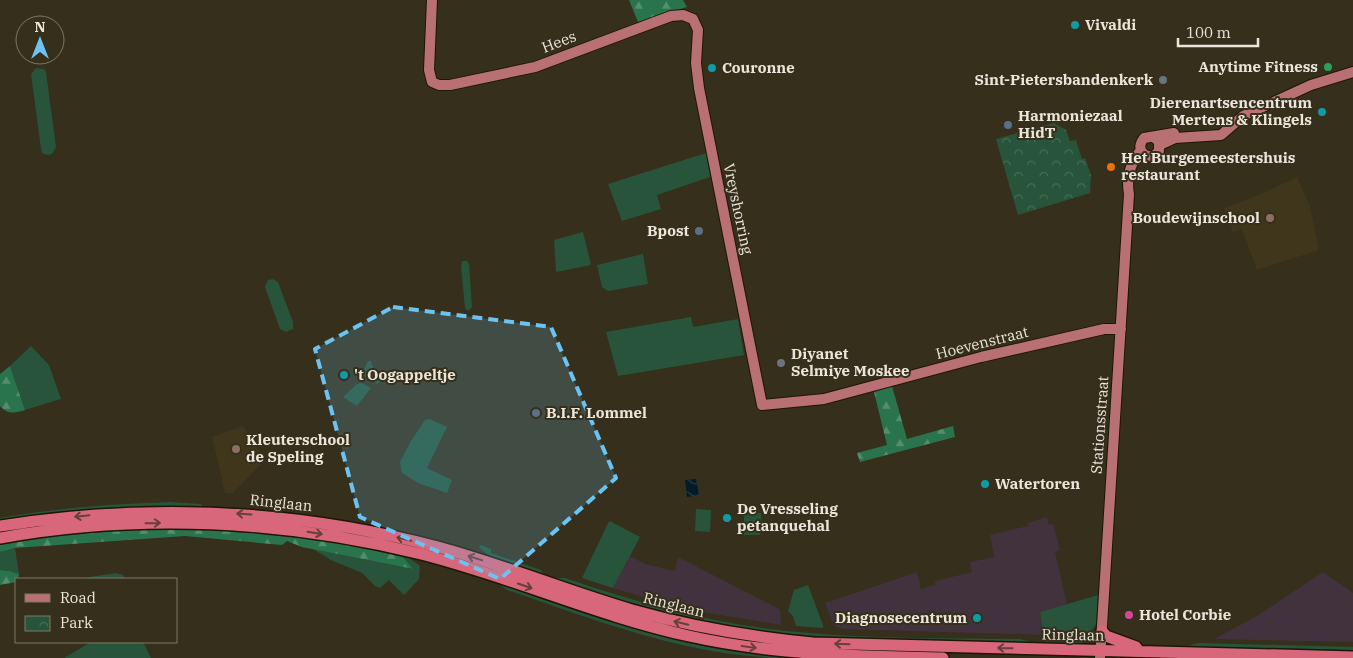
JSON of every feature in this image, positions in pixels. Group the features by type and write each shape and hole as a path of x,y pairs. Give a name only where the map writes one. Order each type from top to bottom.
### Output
{"highway":[{"name":"Ringlaan","path":"0,526 83,515 142,511 225,513 296,519 370,531 439,547 499,565 632,610 694,626 741,635 843,644 1100,654 1139,652 1353,657"},
{"name":"Ringlaan","path":"0,538 58,529 135,524 208,524 282,528 361,541 421,554 632,621 698,638 751,647 806,653 943,658"},
{"path":"1102,631 1106,636 1136,647 1139,652"}],"main road":[{"name":"Hees","path":"432,0 429,70 432,82 439,85 450,85 526,70 671,16 683,15 693,19"},
{"name":"Vreyshorring","path":"693,19 698,30 696,63 699,88 762,405"},
{"path":"1157,141 1157,154 1150,157 1143,153 1141,142 1144,138 1157,141 1187,134 1229,129 1243,116 1311,85 1353,72"},
{"name":"Stationsstraat","path":"1100,654 1130,194 1128,179 1131,165 1143,153"},
{"name":"Hoevenstraat","path":"762,405 824,399 981,357 1104,329 1121,329"}],"highlighted area":[{"path":"393,307 551,327 616,478 500,579 360,517 315,349"}],"shaded area":[{"name":"Boudewijnschool","path":"1297,177 1310,206 1319,250 1257,270 1242,229 1233,232 1224,208 1266,192"},
{"name":"Kleuterschool de Speling","path":"243,426 265,460 233,493 225,493 212,437"},
{"path":"1047,517 1049,525 1053,524 1060,550 1055,552 1067,604 1040,612 1043,630 1047,631 1047,635 843,629 834,626 825,603 917,572 921,589 935,585 935,581 972,572 970,562 994,557 990,535 1028,526 1027,523"},
{"path":"630,556 645,564 675,571 678,557 777,608 780,610 781,625 702,612 613,588"},
{"path":"1323,572 1353,593 1353,642 1214,639 1257,616"}],"green space":[{"path":"629,0 683,0 687,7 638,22"},
{"path":"36,68 44,69 46,72 56,147 52,154 47,155 42,153 41,149 31,74"},
{"path":"1054,123 1066,130 1070,141 1076,140 1082,159 1085,158 1091,175 1090,193 1018,215 996,139"},
{"path":"706,153 710,177 657,195 661,209 622,221 608,184"},
{"path":"583,232 591,265 556,272 554,240"},
{"path":"643,254 648,284 608,291 602,287 597,265"},
{"path":"462,261 467,261 469,264 472,307 468,311 465,308"},
{"path":"273,279 278,282 293,322 293,329 286,332 280,329 265,287 268,280"},
{"path":"691,317 693,327 738,319 744,355 618,376 606,332"},
{"path":"31,346 49,365 61,399 25,410 10,366"},
{"path":"368,361 371,361 375,374 380,373 383,380 377,384 364,375"},
{"path":"10,366 25,410 9,412 0,406 0,374"},
{"path":"362,383 371,388 357,406 343,397 357,384"},
{"path":"892,386 907,439 953,426 955,437 860,462 857,453 887,445 874,392"},
{"path":"430,419 447,427 427,468 452,480 447,493 418,483 402,473 400,462 425,420"},
{"path":"170,502 201,504 202,506 101,508 0,520 0,518 63,509"},
{"path":"696,509 711,510 710,532 695,531"},
{"path":"744,512 761,513 761,524 744,523"},
{"path":"610,521 640,537 613,588 582,578"},
{"path":"744,525 761,525 760,535 744,535"},
{"path":"190,528 259,533 333,542 402,556 413,569 302,547 287,541 282,545 185,536 15,548 0,552 0,543 118,531"},
{"path":"481,545 491,549 491,553 541,570 543,574 541,575 495,558 479,547"},
{"path":"15,548 19,574 0,570 0,552"},
{"path":"313,549 412,569 402,556 409,558 420,566 419,579 404,595 389,580 380,588 375,586 362,573 331,560"},
{"path":"0,570 19,574 18,578 15,578 15,582 0,585"},
{"path":"116,573 123,575 125,578 83,578"},
{"path":"558,578 565,578 651,605 708,619 767,629 853,636 1020,639 1035,643 1035,645 1020,645 1007,642 856,639 767,632 680,617 569,585 557,580"},
{"path":"497,582 583,613 660,636 724,649 788,658 716,652 645,636 507,590"},
{"path":"808,585 823,628 796,626 793,616 788,611 794,590"},
{"path":"1098,595 1096,624 1090,632 1043,631 1040,612"},
{"path":"1046,636 1073,638 1083,641 1082,645 1047,643 1044,641"},
{"path":"89,643 144,643 151,658 64,658"},
{"path":"1198,643 1353,647 1353,650 1200,647 1197,649 1184,647"}],"water":[{"path":"696,479 699,495 687,497 685,480"}],"place":[{"name":"Vivaldi","path":"1075,25"},
{"name":"Anytime Fitness","path":"1328,67"},
{"name":"Couronne","path":"712,68"},
{"name":"Sint-Pietersbandenkerk","path":"1163,80"},
{"name":"Dierenartsencentrum Mertens & Klingels","path":"1322,112"},
{"name":"Harmoniezaal HidT","path":"1008,125"},
{"name":"Het Burgemeestershuis restaurant","path":"1111,167"},
{"name":"Boudewijnschool","path":"1270,218"},
{"name":"Bpost","path":"699,231"},
{"name":"Diyanet Selmiye Moskee","path":"781,363"},
{"name":"'t Oogappeltje","path":"344,375"},
{"name":"B.I.F. Lommel","path":"536,413"},
{"name":"Kleuterschool de Speling","path":"236,449"},
{"name":"Watertoren","path":"985,484"},
{"name":"De Vresseling petanquehal","path":"727,518"},
{"name":"Hotel Corbie","path":"1129,615"},
{"name":"Diagnosecentrum","path":"977,618"}]}
